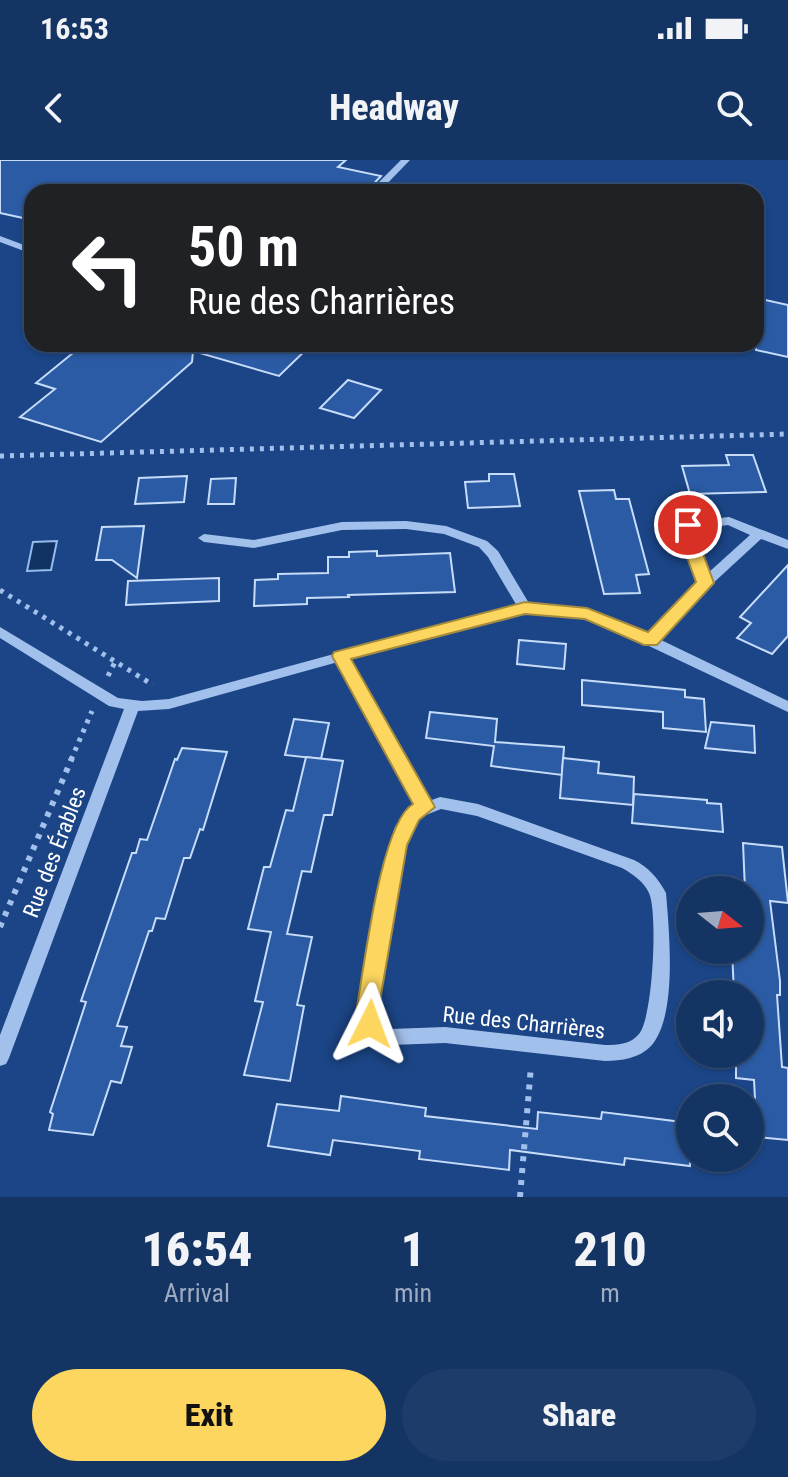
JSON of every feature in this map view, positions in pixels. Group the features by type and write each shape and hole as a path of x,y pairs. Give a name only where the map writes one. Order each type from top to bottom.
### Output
{"street":[{"path":"382,184 406,160"},
{"path":"0,239 24,248"},
{"path":"705,583 685,530 688,525 729,521 788,545"},
{"path":"204,538 254,544 342,526 406,525 446,530 483,544 502,567 525,608"},
{"path":"650,640 705,583 759,534"},
{"path":"0,632 100,693 132,707 169,704 525,608 587,614 650,640 788,707"},
{"path":"341,656 425,807"},
{"name":"Rue des Érables","path":"0,1058 132,707"},
{"name":"Rue des Charrières","path":"440,803 469,808 641,871 658,893 658,1003 655,1020 643,1042 615,1053 445,1035 391,1037 378,1032 370,1024 367,1012 397,845 411,815 425,807 440,803"}],"path":[{"path":"0,456 788,434"},
{"path":"0,590 155,686 169,704"},
{"name":"Rue des Érables","path":"0,927 115,662"},
{"path":"520,1197 533,1045"}],"water":[{"path":"57,541 51,570 27,571 33,542"}],"building":[{"path":"0,160 346,160 338,167 381,176 374,184 24,184 24,218 0,213"},
{"path":"764,300 788,305 788,357 764,352"},
{"path":"74,352 193,352 192,362 101,442 20,417 55,389 36,383"},
{"path":"196,352 304,352 279,376"},
{"path":"348,380 381,390 354,418 320,408"},
{"path":"726,455 753,455 766,492 690,494 682,466 729,465"},
{"path":"489,474 514,474 520,506 468,508 465,482 489,481"},
{"path":"187,476 184,502 135,504 139,478"},
{"path":"236,478 234,504 208,504 211,479"},
{"path":"614,490 616,499 629,499 649,574 636,575 640,593 604,594 579,491"},
{"path":"144,526 137,578 112,560 96,560 102,527"},
{"path":"377,551 377,556 450,553 455,592 348,595 307,598 307,604 254,606 255,580 278,579 278,574 328,573 328,557 349,557 349,552"},
{"path":"788,565 788,636 772,654 737,638 751,623 740,617"},
{"path":"219,578 219,601 126,605 128,581"},
{"path":"519,640 566,644 564,669 517,664"},
{"path":"582,680 685,690 685,697 704,699 706,732 663,728 663,712 582,705"},
{"path":"430,712 497,719 495,742 564,747 562,775 491,766 494,746 426,738"},
{"path":"294,719 329,723 321,759 285,755"},
{"path":"711,722 754,726 755,753 705,748"},
{"path":"182,748 227,752 203,830 200,829 190,858 184,858 165,919 156,918 152,931 149,931 117,1026 127,1027 121,1046 132,1047 121,1083 111,1081 93,1135 49,1130 53,1114 50,1112 86,1002 81,1001 132,853 136,853 140,839 147,840 175,759"},
{"path":"306,757 343,761 332,815 324,815 311,872 302,871 287,934 312,937 297,1005 304,1006 290,1081 244,1075 263,1002 255,1001 271,932 248,929 264,867 270,867 286,810 293,811"},
{"path":"563,758 599,762 598,773 634,777 633,805 560,798"},
{"path":"634,794 721,804 723,832 632,823"},
{"path":"743,843 782,847 788,903 770,901 780,981 780,995 777,995 782,1067 788,1068 788,1140 764,1138 764,1084 736,1078 736,1068 764,1068 764,980 733,980 733,964 764,964 764,876 744,876"},
{"path":"341,1096 426,1108 425,1116 537,1129 538,1112 601,1119 602,1112 676,1121 676,1164 625,1158 624,1165 510,1150 509,1170 419,1159 420,1151 333,1140 330,1155 268,1146 277,1104 339,1111"}],"route":[{"path":"370,1024 367,1012 397,845 411,815 425,807 341,656 525,608 587,614 650,640 705,583 685,530 688,525"}]}
